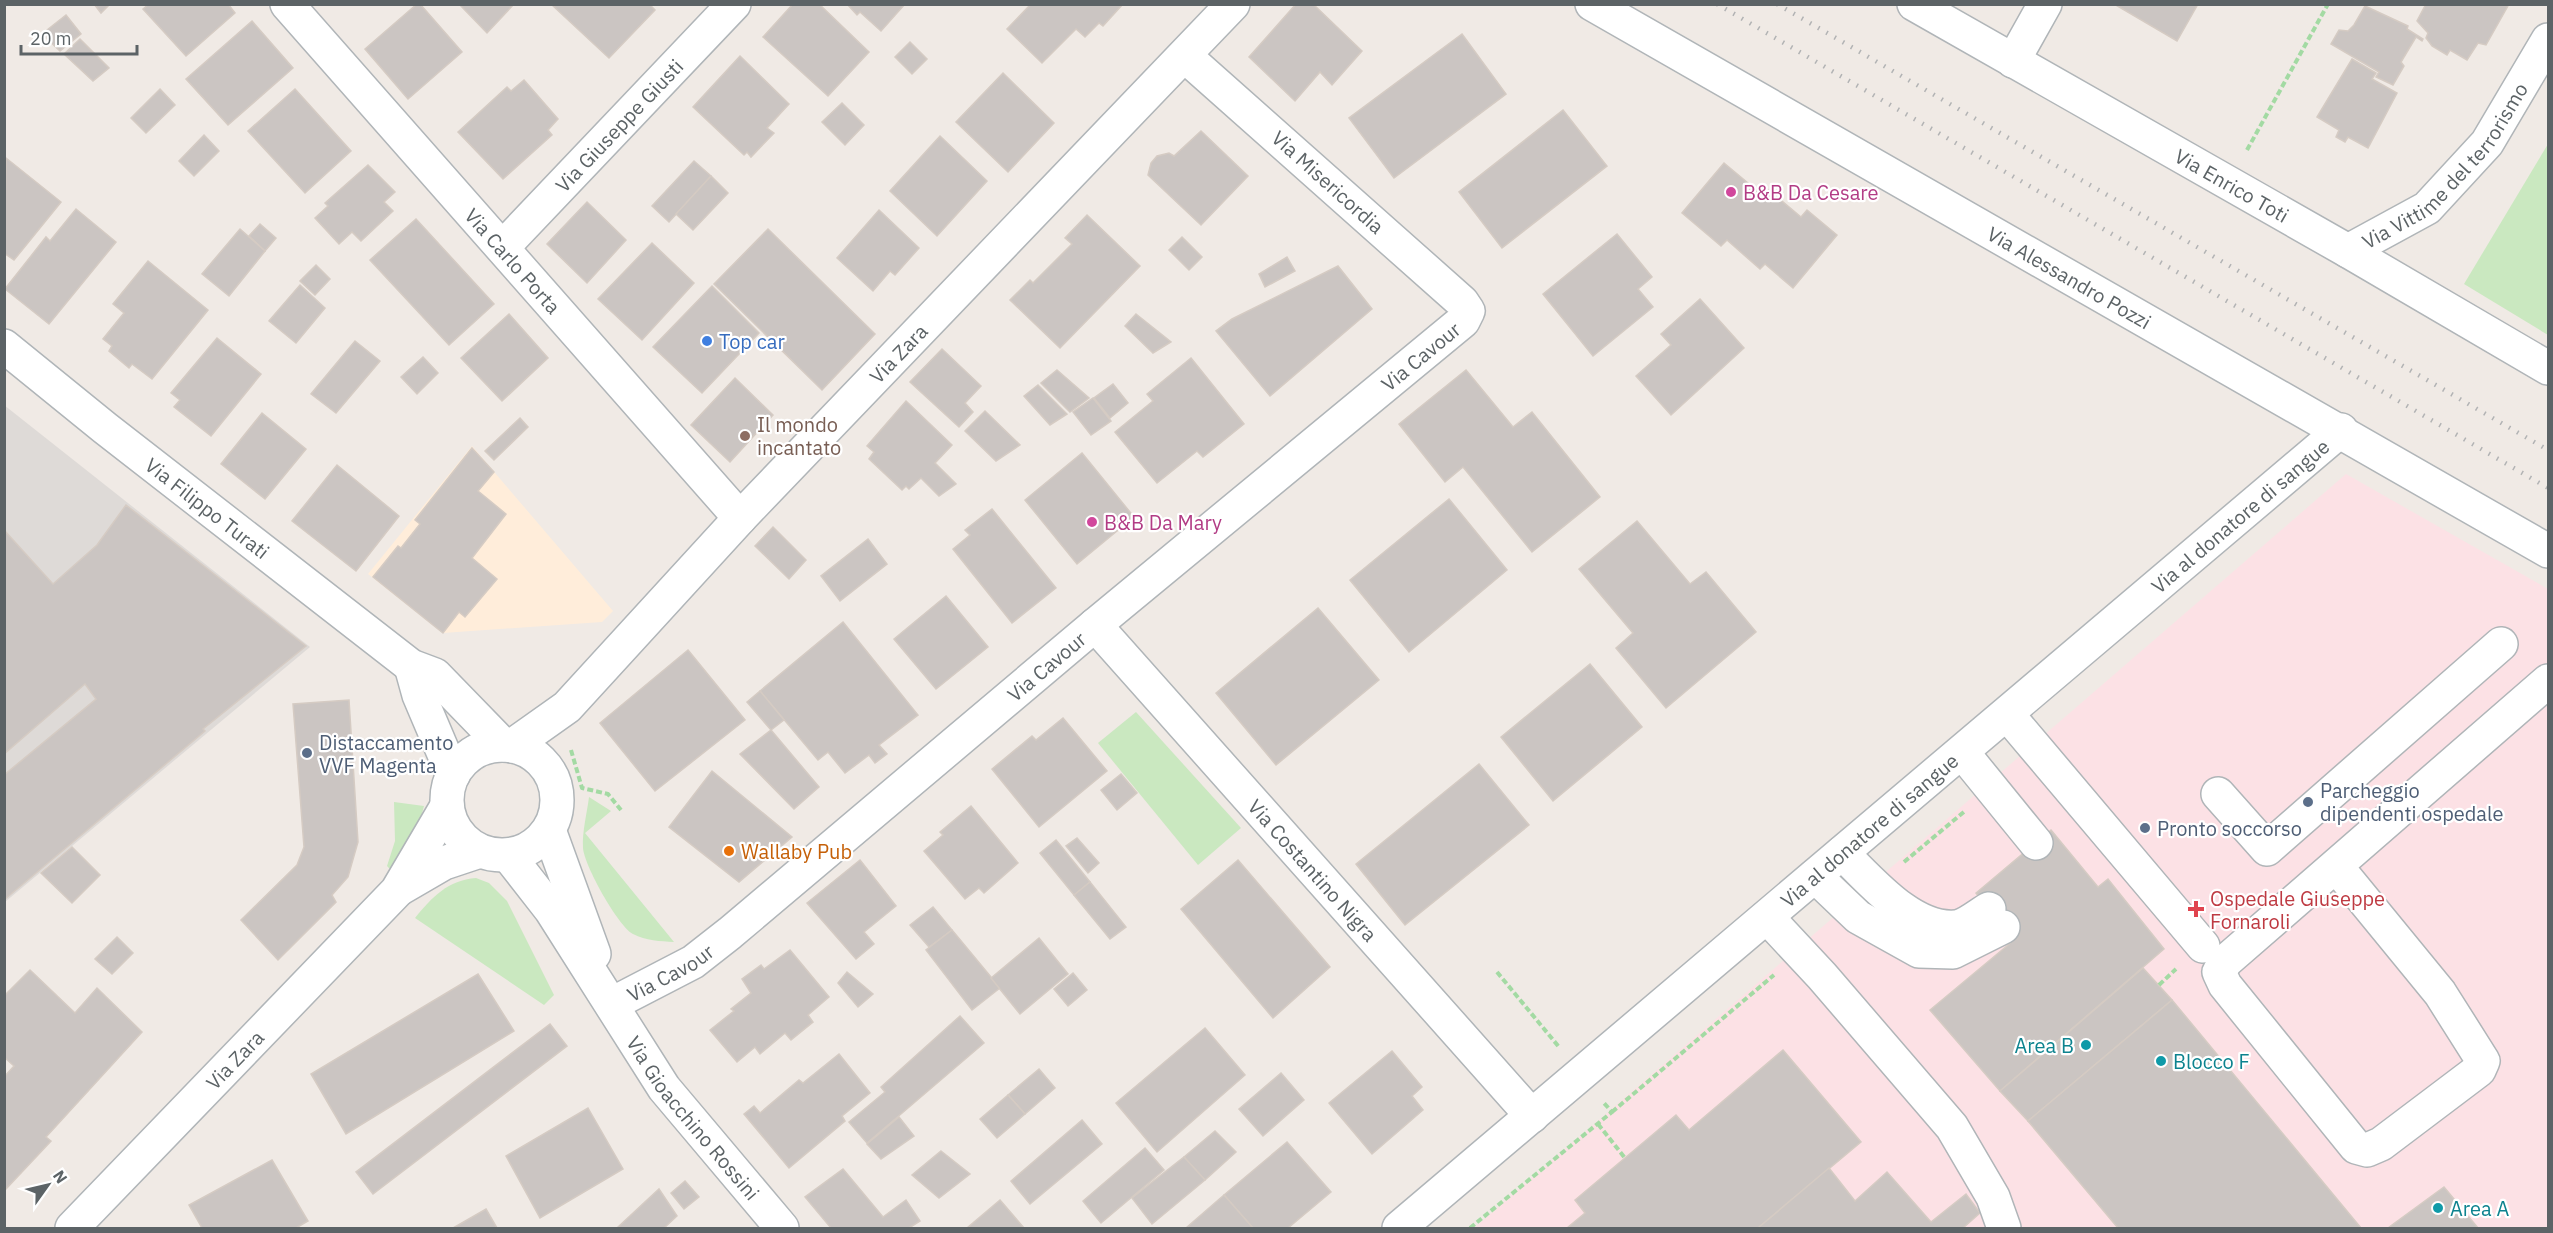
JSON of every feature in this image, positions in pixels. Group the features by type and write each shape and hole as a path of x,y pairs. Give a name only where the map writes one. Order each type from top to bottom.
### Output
{"street":[{"name":"Via Carlo Porta","path":"287,4 740,518"},
{"name":"Via Giuseppe Giusti","path":"503,247 734,4"},
{"name":"Via Zara","path":"508,745 567,707 740,518 1233,4"},
{"name":"Via Alessandro Pozzi","path":"1592,4 2341,430 2548,551"},
{"name":"Via Enrico Toti","path":"1914,4 2348,251 2548,368"},
{"path":"2013,61 2045,4"},
{"name":"Via Vittime del terrorismo","path":"2348,251 2427,208 2487,143 2548,40"},
{"name":"Via Misericordia","path":"1185,56 1462,302 1468,311"},
{"name":"Via Cavour","path":"612,1004 693,962 721,940 1095,625 1463,321 1468,311"},
{"name":"Via Filippo Turati","path":"4,346 105,428 411,666 435,675 508,745"},
{"name":"Via al donatore di sangue","path":"1399,1228 2341,430"},
{"name":"Via Costantino Nigra","path":"1095,625 1532,1116"},
{"path":"2218,794 2267,849 2501,644"},
{"path":"411,666 450,791 458,833 494,853 536,845 549,830 556,812 557,793 546,766 532,754 508,745 493,746 475,752 460,764 450,791"},
{"path":"2336,866 2440,993 2482,1061 2479,1070 2381,1144 2367,1150 2356,1147 2225,986 2219,972 2226,961 2548,681"},
{"name":"Via Zara","path":"546,766 567,707"},
{"path":"2007,714 2203,946"},
{"path":"1962,752 2036,843"},
{"name":"Via Zara","path":"397,891 450,791"},
{"name":"Via Gioacchino Rossini","path":"549,830 612,1004"},
{"name":"Via Zara","path":"72,1228 397,891 444,863 494,853"},
{"name":"Via Gioacchino Rossini","path":"494,853 551,909 664,1088 782,1228"},
{"path":"1815,876 1858,917 1919,951 1953,952 1996,918 1958,927 1924,923 1885,896 1842,853"},
{"path":"1767,917 1822,976 1952,1127 1993,1197 2004,1228"}],"path":[{"path":"2228,183 2328,4"},
{"path":"567,707 582,724 569,738 569,747 582,788 608,794 621,810"},
{"path":"1598,1124 1625,1158"}],"shaded area":[{"path":"4,405 310,647 5,902 4,902"},
{"path":"472,446 613,611 602,622 443,633 368,574"},
{"name":"Ospedale Giuseppe Fornaroli","path":"2346,474 2548,589 2548,1228 1474,1228"}],"green space":[{"path":"2548,144 2548,335 2464,284"},
{"path":"1136,712 1241,828 1198,865 1098,743"},
{"path":"589,797 611,811 585,833 674,942 658,941 633,934 619,920 603,894 589,867 583,848"},
{"path":"394,802 424,806 419,825 390,869 387,866 395,841"},
{"path":"476,878 489,883 507,901 554,995 544,1005 415,918 441,891 457,882"}],"building":[{"path":"94,4 110,4 101,13"},
{"path":"149,4 228,4 235,13 186,56 143,9"},
{"path":"417,4 420,4 462,52 408,99 365,49"},
{"path":"459,4 514,4 487,33"},
{"path":"551,4 649,4 655,10 609,58"},
{"path":"793,4 819,4 869,52 828,96 763,37"},
{"path":"847,4 905,4 881,31 860,12 857,15"},
{"path":"1031,4 1123,4 1103,26 1099,23 1085,37 1076,29 1042,63 1007,29"},
{"path":"1296,4 1313,4 1362,51 1332,85 1320,72 1295,101 1249,57"},
{"path":"2114,4 2198,4 2177,41"},
{"path":"2426,4 2509,4 2486,45 2478,43 2467,60 2450,50 2447,55 2432,46 2426,38 2428,33 2417,21"},
{"path":"2365,6 2408,26 2407,29 2423,39 2422,41 2416,37 2401,62 2404,66 2393,85 2376,77 2379,72 2331,44 2339,30 2348,31 2354,25"},
{"path":"66,15 81,34 60,51 42,34"},
{"path":"252,21 293,68 228,125 186,79"},
{"path":"1462,34 1506,94 1394,178 1349,118"},
{"path":"80,39 109,68 93,81 64,54"},
{"path":"910,42 927,59 912,74 895,57"},
{"path":"740,56 789,104 767,128 774,133 751,157 747,152 744,155 693,107"},
{"path":"2352,59 2376,73 2372,79 2397,93 2368,148 2348,137 2345,142 2336,137 2339,130 2317,117"},
{"path":"1003,73 1054,123 1008,172 956,122"},
{"path":"524,80 558,119 548,130 552,135 503,179 458,132 507,87 511,91"},
{"path":"160,89 175,105 146,133 131,118"},
{"path":"295,89 351,151 305,193 248,131"},
{"path":"842,103 864,125 845,145 822,122"},
{"path":"1563,110 1607,166 1502,248 1459,192"},
{"path":"1201,131 1248,176 1201,225 1148,175 1151,163 1157,156 1169,153 1174,156"},
{"path":"204,135 219,151 194,176 179,161"},
{"path":"940,136 987,181 937,236 890,191"},
{"path":"6,158 61,202 14,260 4,253"},
{"path":"694,161 711,176 669,222 652,206"},
{"path":"1724,163 1760,193 1765,187 1801,217 1807,210 1837,235 1793,288 1765,264 1760,269 1727,240 1721,246 1682,213"},
{"path":"368,165 395,192 384,202 393,211 361,241 352,232 339,244 315,218 328,206 325,203"},
{"path":"711,176 728,193 693,230 676,214"},
{"path":"587,202 626,240 587,283 547,244"},
{"path":"76,209 116,242 49,324 5,289 46,237 50,241"},
{"path":"879,210 919,248 895,275 890,271 873,291 837,258"},
{"path":"1087,215 1140,266 1060,348 1010,300 1030,280 1033,283 1072,244 1065,238"},
{"path":"416,219 494,304 449,345 370,260"},
{"path":"260,224 276,238 265,251 249,236"},
{"path":"240,229 265,251 229,296 202,274"},
{"path":"768,229 875,334 822,390 714,284"},
{"path":"1617,234 1652,277 1638,289 1653,307 1593,356 1543,294"},
{"path":"1182,237 1202,257 1189,270 1169,250"},
{"path":"652,243 694,283 642,340 598,299"},
{"path":"1287,257 1295,271 1265,287 1259,274"},
{"path":"148,261 208,310 152,379 132,364 129,368 109,351 112,346 103,339 124,313 113,304"},
{"path":"316,265 330,279 315,295 300,281"},
{"path":"1338,266 1372,309 1270,396 1216,331 1232,319"},
{"path":"300,285 325,308 296,343 269,321"},
{"path":"712,286 759,333 702,393 653,347"},
{"path":"1700,299 1744,348 1671,415 1636,376 1671,345 1661,334"},
{"path":"509,314 548,358 502,401 461,358"},
{"path":"1136,314 1171,342 1153,353 1125,326"},
{"path":"217,338 261,374 211,436 174,407 180,400 171,393"},
{"path":"355,341 380,361 336,413 311,394"},
{"path":"942,349 981,386 965,403 973,412 959,427 910,382"},
{"path":"423,357 438,373 417,394 401,377"},
{"path":"1191,358 1244,424 1203,457 1197,451 1157,483 1115,432 1153,401 1147,394"},
{"path":"1057,370 1089,398 1070,412 1041,383"},
{"path":"1466,370 1513,427 1532,412 1600,497 1532,552 1463,467 1445,482 1399,424"},
{"path":"735,378 773,415 730,462 691,425"},
{"path":"1113,384 1128,403 1110,418 1094,398"},
{"path":"1038,385 1067,414 1050,425 1024,396"},
{"path":"1093,398 1111,421 1091,435 1073,412"},
{"path":"906,401 952,445 935,463 956,484 939,496 921,478 909,489 906,486 902,490 869,459 874,452 867,446"},
{"path":"985,411 1020,445 996,461 965,431"},
{"path":"262,413 306,449 265,499 221,464"},
{"path":"520,418 528,427 494,460 485,451"},
{"path":"472,448 494,472 478,491 506,514 472,558 497,579 465,617 459,612 443,633 373,577 398,546 401,548 420,524 415,520"},
{"path":"1082,453 1134,517 1077,564 1025,500"},
{"path":"337,465 399,516 356,571 292,521"},
{"path":"1449,499 1507,570 1409,652 1350,580"},
{"path":"126,505 306,646 203,729 205,731 4,900 4,775 96,699 85,684 4,754 4,530 53,584 97,545"},
{"path":"992,509 1056,588 1012,623 953,549 970,535 965,530"},
{"path":"1637,521 1690,584 1706,572 1756,632 1666,708 1616,648 1633,633 1579,569"},
{"path":"773,527 806,560 789,579 755,546"},
{"path":"868,539 887,564 840,601 821,576"},
{"path":"946,596 988,647 936,689 894,639"},
{"path":"1318,608 1379,680 1276,765 1216,693"},
{"path":"843,622 918,715 879,745 887,754 875,763 869,755 845,773 828,752 818,760 760,691"},
{"path":"688,650 745,720 655,791 600,723"},
{"path":"1590,664 1642,727 1553,801 1501,737"},
{"path":"760,691 784,720 771,730 747,702"},
{"path":"349,700 358,842 348,877 332,895 336,902 278,960 241,920 297,865 304,847 293,704"},
{"path":"1063,718 1107,771 1039,827 992,769 1032,736 1036,740"},
{"path":"771,730 819,787 794,809 740,754"},
{"path":"1479,764 1529,825 1405,925 1356,864"},
{"path":"712,771 792,837 739,882 669,827"},
{"path":"1121,774 1137,793 1117,810 1101,790"},
{"path":"971,806 1018,863 984,893 979,888 965,899 924,851 943,835 940,832"},
{"path":"2051,830 2098,887 2108,879 2164,949 2000,1091 1930,1010 2014,940 1976,893"},
{"path":"1077,838 1099,863 1088,873 1066,846"},
{"path":"1056,840 1090,882 1074,895 1040,853"},
{"path":"72,847 100,875 72,903 41,873"},
{"path":"860,860 896,906 864,932 874,944 856,959 807,903"},
{"path":"1238,860 1330,967 1273,1018 1181,909"},
{"path":"1090,882 1126,927 1110,939 1074,895"},
{"path":"933,907 952,930 929,947 910,925"},
{"path":"952,930 1000,988 972,1010 926,950"},
{"path":"117,937 133,953 112,974 95,959"},
{"path":"1039,938 1068,974 1020,1014 991,978"},
{"path":"790,950 829,997 808,1015 813,1022 791,1040 785,1033 760,1054 755,1047 737,1062 710,1030 734,1011 731,1009 751,993 742,979 761,965 764,969"},
{"name":"Area B","path":"2143,968 2172,1000 2028,1121 2000,1091"},
{"path":"30,970 75,1013 97,988 142,1032 46,1137 51,1141 4,1191 4,1077 14,1066 4,1057 4,996"},
{"path":"847,972 873,994 858,1007 838,983"},
{"path":"1073,973 1087,990 1068,1006 1054,989"},
{"path":"478,974 514,1031 346,1134 311,1074"},
{"name":"Blocco F","path":"2172,1000 2361,1228 2118,1228 2028,1121"},
{"path":"960,1016 984,1043 867,1143 849,1122 885,1092 881,1087"},
{"path":"550,1024 567,1046 373,1194 356,1172"},
{"path":"1205,1028 1245,1075 1157,1152 1116,1103"},
{"path":"1783,1050 1861,1142 1758,1228 1567,1228 1585,1213 1575,1200 1676,1115 1689,1130"},
{"path":"1392,1051 1422,1087 1412,1096 1423,1110 1372,1154 1329,1103"},
{"path":"839,1054 870,1093 842,1116 845,1121 789,1168 744,1114 754,1106 760,1113 799,1080 803,1083"},
{"path":"1039,1069 1055,1088 1025,1114 1008,1095"},
{"path":"1281,1073 1304,1100 1263,1136 1239,1109"},
{"path":"1008,1095 1025,1114 997,1138 980,1119"},
{"path":"588,1108 623,1169 540,1218 506,1156"},
{"path":"899,1117 914,1136 881,1159 867,1144"},
{"path":"1082,1120 1102,1144 1030,1204 1011,1181"},
{"path":"1215,1131 1236,1152 1205,1180 1184,1157"},
{"path":"1287,1142 1331,1192 1288,1228 1253,1228 1224,1195"},
{"path":"1145,1148 1164,1170 1101,1223 1083,1201"},
{"path":"941,1151 970,1174 939,1198 912,1175"},
{"path":"1184,1157 1205,1180 1152,1224 1132,1198"},
{"path":"272,1160 308,1221 296,1228 202,1228 189,1205"},
{"path":"1829,1168 1855,1201 1887,1172 1931,1222 1966,1194 1980,1213 1963,1228 1758,1228"},
{"path":"843,1169 883,1217 906,1200 920,1221 909,1228 831,1228 805,1197"},
{"path":"685,1181 699,1197 684,1209 671,1193"},
{"name":"Area A","path":"2444,1187 2478,1228 2388,1228"},
{"path":"659,1189 677,1216 664,1228 617,1228"},
{"path":"1224,1195 1253,1228 1186,1228"},
{"path":"1000,1200 1024,1228 967,1228"},
{"path":"486,1209 497,1228 453,1228"}],"railway":[{"path":"1717,4 2548,488"},
{"path":"1777,4 2548,450"}],"place":[{"name":"B&B Da Cesare","path":"1731,192"},
{"name":"Top car","path":"707,341"},
{"name":"Il mondo incantato","path":"745,436"},
{"name":"B&B Da Mary","path":"1092,522"},
{"name":"Distaccamento VVF Magenta","path":"307,753"},
{"name":"Parcheggio dipendenti ospedale","path":"2308,802"},
{"name":"Pronto soccorso","path":"2145,828"},
{"name":"Wallaby Pub","path":"729,851"},
{"name":"Ospedale Giuseppe Fornaroli","path":"2196,909"},
{"name":"Area B","path":"2086,1045"},
{"name":"Blocco F","path":"2161,1061"},
{"name":"Area A","path":"2438,1208"}]}
